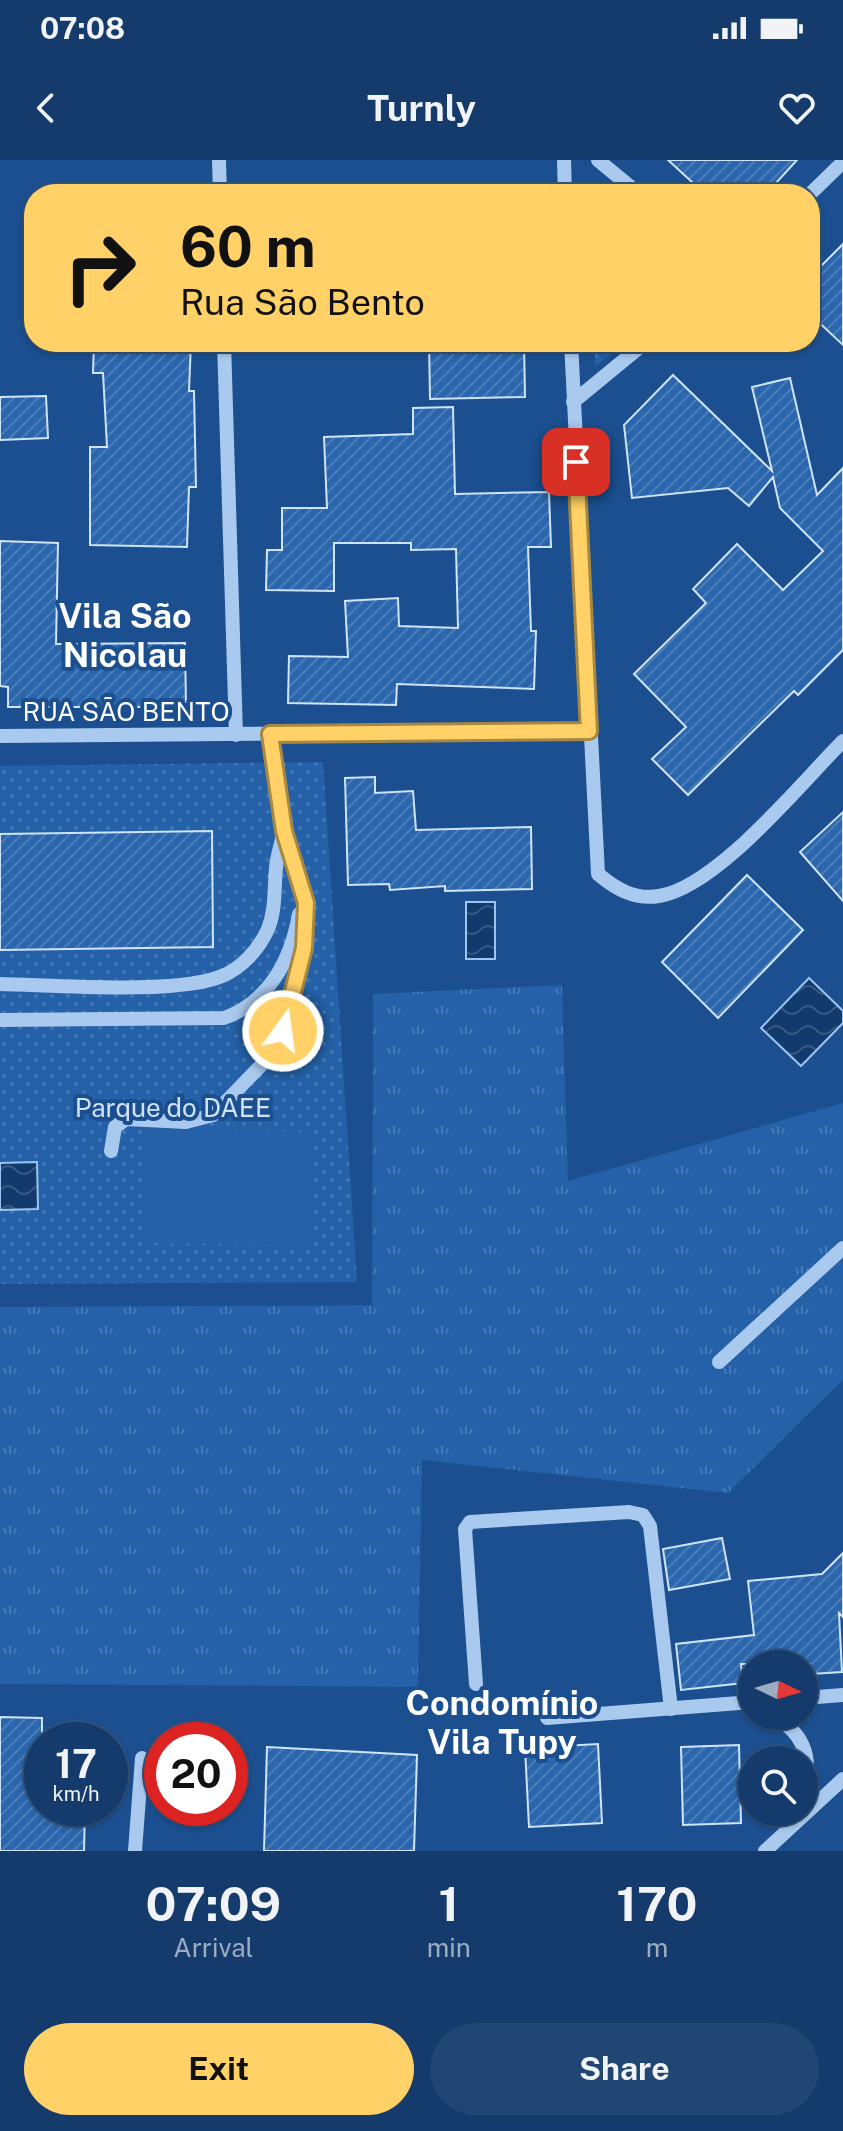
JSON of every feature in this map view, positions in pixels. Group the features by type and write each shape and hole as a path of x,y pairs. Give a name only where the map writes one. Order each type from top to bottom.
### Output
{"street":[{"path":"219,160 220,184"},
{"path":"564,160 565,184"},
{"path":"598,160 627,184"},
{"path":"820,184 843,162"},
{"path":"224,352 236,735"},
{"path":"571,352 598,874 618,890 637,896 656,897 680,891 724,860 843,741"},
{"path":"573,402 634,352"},
{"name":"RUA SÃO BENTO","path":"0,736 589,731"},
{"path":"111,1151 115,1127 126,1119 186,1122 213,1115 271,1055 283,1031 304,948 306,903 284,831 270,734"},
{"path":"0,984 180,985 219,978 235,970 261,943 273,913 276,865 284,831"},
{"path":"276,865 300,882"},
{"path":"0,1020 208,1021 241,1013 263,996 290,948 300,910 300,882"},
{"path":"719,1362 843,1248"},
{"path":"476,1684 465,1529 470,1522 629,1512 643,1515 650,1526 671,1709"},
{"path":"818,1697 843,1695"},
{"path":"734,1704 738,1705"},
{"path":"547,1718 738,1704"},
{"path":"135,1851 142,1758"},
{"path":"765,1851 843,1779"},
{"path":"778,1838 785,1826"}],"green space":[{"path":"595,352 614,352 595,367"},
{"name":"Parque do DAEE","path":"323,762 357,1282 0,1284 0,766"},
{"path":"562,985 568,1181 843,1103 843,1380 728,1493 422,1460 418,1687 0,1684 0,1307 372,1305 373,994"},
{"path":"146,1129 312,1132 310,1246 144,1243"}],"water":[{"path":"466,902 495,902 495,959 466,959"},
{"path":"809,978 843,1011 843,1023 801,1066 761,1028"},
{"path":"37,1162 38,1209 0,1210 0,1163"}],"building":[{"path":"668,160 797,160 775,184 694,184"},
{"path":"843,244 843,345 820,323 820,267"},
{"path":"94,352 191,352 189,391 194,391 196,487 189,487 187,547 90,545 90,447 107,447 103,373 93,373"},
{"path":"429,352 524,352 525,397 430,399"},
{"path":"673,375 772,471 752,387 790,378 817,495 843,468 843,650 798,695 794,691 688,795 652,759 686,727 634,674 706,603 693,589 737,544 783,590 823,551 780,508 773,477 749,506 728,488 632,498 624,425"},
{"path":"46,396 48,438 0,440 0,397"},
{"path":"453,407 455,494 549,492 551,547 528,547 531,631 536,631 534,689 397,684 396,705 288,703 289,656 348,657 345,601 398,598 399,626 458,628 456,549 411,550 411,543 334,543 334,591 266,590 267,550 282,550 282,508 327,508 324,437 413,434 413,408"},
{"path":"0,541 58,543 56,644 185,643 186,707 8,707 8,687 0,686"},
{"path":"375,777 375,793 413,791 416,830 531,827 532,889 445,891 445,886 390,890 389,884 348,885 345,778"},
{"path":"843,812 843,901 800,852"},
{"path":"212,831 213,947 0,950 0,834"},
{"path":"747,875 803,930 718,1018 662,962"},
{"path":"722,1538 730,1579 669,1590 663,1549"},
{"path":"843,1553 843,1617 839,1613 842,1672 818,1674 818,1650 738,1650 738,1684 681,1690 676,1644 754,1635 748,1581 822,1574"},
{"path":"0,1717 42,1718 42,1722 24,1722 24,1826 85,1826 84,1851 0,1851"},
{"path":"598,1744 602,1823 529,1827 525,1748"},
{"path":"739,1745 738,1823 683,1825 681,1747"},
{"path":"267,1747 417,1755 414,1851 264,1851"}],"district":[{"name":"Vila São Nicolau","path":"125,636"},
{"name":"Condomínio Vila Tupy","path":"502,1722"}],"route":[{"path":"283,1031 304,948 306,903 305,891 284,831 270,734 589,731 576,462"}]}
